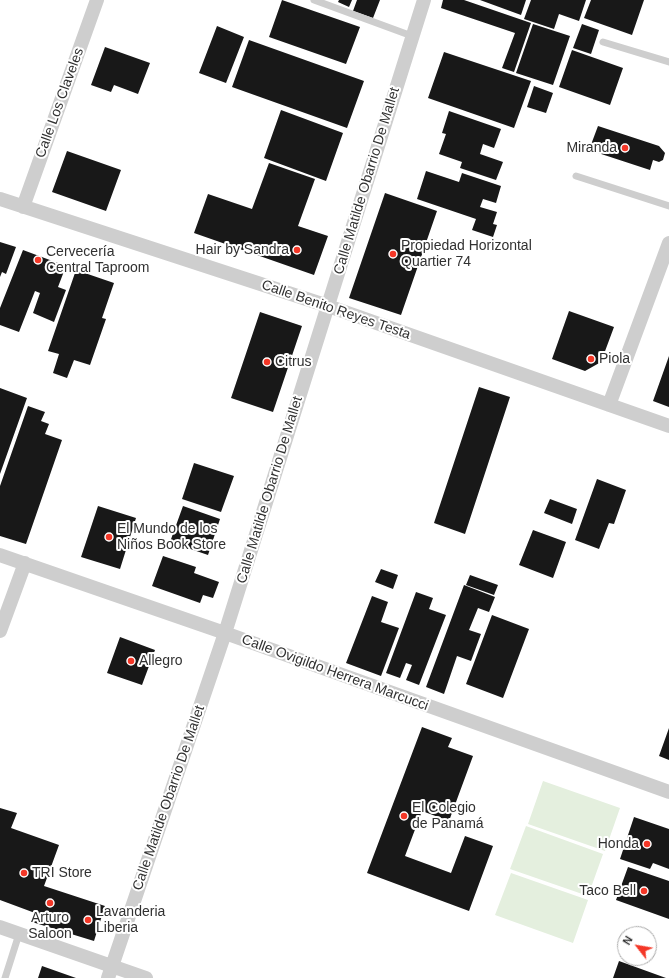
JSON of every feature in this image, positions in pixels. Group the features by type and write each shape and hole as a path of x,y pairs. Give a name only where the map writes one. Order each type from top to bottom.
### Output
{"street":[{"name":"Calle Los Claveles","path":"24,207 97,0"},
{"name":"Calle Matilde Obarrio De Mallet","path":"110,972 225,633 424,0"},
{"name":"Calle Benito Reyes Testa","path":"0,199 328,306 669,426"},
{"path":"609,405 669,243"},
{"name":"Calle Ovigildo Herrera Marcucci","path":"0,555 225,633 669,792"},
{"path":"0,631 24,563"},
{"path":"0,927 110,972 146,978"}],"lane":[{"path":"314,0 412,36"},
{"path":"603,42 669,62"},
{"path":"576,176 669,206"},
{"path":"5,978 19,934"}],"green space":[{"path":"543,781 620,808 605,851 528,824"},
{"path":"526,826 603,854 588,896 510,869"},
{"path":"511,873 588,900 573,943 495,915"}],"building":[{"path":"282,0 360,27 346,64 269,37"},
{"path":"339,0 352,0 349,7 338,2"},
{"path":"357,0 380,0 373,18 353,11"},
{"path":"443,0 464,0 531,23 514,72 502,68 515,33 441,8"},
{"path":"480,0 526,0 521,15"},
{"path":"531,0 586,0 579,21 559,14 554,29 524,19"},
{"path":"591,0 644,0 632,35 584,18"},
{"path":"533,24 570,36 553,85 516,73"},
{"path":"582,24 599,30 591,54 573,48"},
{"path":"217,26 244,37 226,83 199,73"},
{"path":"249,40 364,81 347,128 232,87"},
{"path":"105,47 150,63 138,94 114,85 111,92 91,85"},
{"path":"572,50 623,68 610,105 559,87"},
{"path":"444,52 531,81 514,128 428,98"},
{"path":"534,86 553,93 546,113 527,107"},
{"path":"281,110 343,133 326,181 264,158"},
{"path":"449,111 501,129 494,148 483,144 480,154 503,162 496,180 460,168 462,162 439,154 446,134 442,133"},
{"name":"Miranda","path":"598,126 659,146 665,153 663,160 659,162 653,160 650,170 589,150"},
{"path":"67,151 121,170 106,211 52,192"},
{"path":"269,163 315,179 298,226 328,236 314,275 194,233 208,194 252,209"},
{"path":"426,171 459,182 462,173 501,186 496,203 483,199 480,207 497,212 493,224 497,225 493,237 472,230 476,219 417,199"},
{"name":"Propiedad Horizontal Quartier 74","path":"385,193 437,211 401,315 349,298"},
{"path":"0,242 16,247 6,274 2,272 0,277"},
{"path":"23,250 66,266 58,287 66,290 54,322 33,313 40,293 35,291 19,332 0,325 0,308"},
{"path":"76,270 114,283 102,318 106,319 90,365 74,360 67,378 53,373 59,354 48,351"},
{"path":"569,311 614,327 601,362 585,371 552,359"},
{"name":"Citrus","path":"260,312 302,326 273,412 231,398"},
{"path":"669,356 669,407 653,401"},
{"path":"479,387 510,397 465,534 434,523"},
{"path":"0,388 27,398 0,474"},
{"path":"28,406 45,412 41,421 49,424 45,434 62,440 26,544 0,536 0,486"},
{"path":"194,463 234,476 221,512 182,499"},
{"path":"597,479 626,490 614,524 609,523 599,549 575,540"},
{"path":"550,499 577,509 572,524 544,513"},
{"name":"El Mundo de los Niños Book Store","path":"98,506 136,518 120,569 81,557"},
{"path":"183,506 220,519 208,555 170,542"},
{"path":"533,530 566,542 553,578 519,565"},
{"path":"163,556 196,567 194,573 219,582 213,598 203,595 200,603 152,586"},
{"path":"381,569 398,575 393,589 375,582"},
{"path":"470,575 498,585 494,595 466,585"},
{"path":"464,585 495,597 489,612 478,608 469,630 481,634 471,661 457,656 444,694 426,687"},
{"path":"416,592 433,598 429,609 446,615 419,685 406,680 412,665 406,663 400,678 386,673"},
{"path":"372,596 388,602 381,622 399,628 381,676 346,663"},
{"path":"492,615 529,629 503,698 466,684"},
{"name":"Allegro","path":"120,637 155,650 142,685 107,673"},
{"name":"El Colegio de Panamá","path":"422,727 452,738 448,747 473,756 449,821 422,811 405,856 451,873 465,836 493,846 469,911 367,873"},
{"path":"669,728 669,760 659,756"},
{"path":"0,808 17,813 11,828 59,845 44,886 105,906 94,941 32,922 35,913 0,900"},
{"name":"Honda","path":"634,817 669,829 669,869 653,863 650,869 620,859"},
{"name":"Taco Bell","path":"628,867 669,881 669,919 616,900"},
{"path":"42,966 76,978 38,978"},
{"path":"617,966 633,966 666,978 613,978"}],"place":[{"name":"Miranda","path":"625,148"},
{"name":"Hair by Sandra","path":"297,250"},
{"name":"Propiedad Horizontal Quartier 74","path":"393,254"},
{"name":"Cervecería Central Taproom","path":"38,260"},
{"name":"Piola","path":"591,359"},
{"name":"Citrus","path":"267,362"},
{"name":"El Mundo de los Niños Book Store","path":"109,537"},
{"name":"Allegro","path":"131,661"},
{"name":"El Colegio de Panamá","path":"404,816"},
{"name":"Honda","path":"647,844"},
{"name":"TRI Store","path":"24,873"},
{"name":"Taco Bell","path":"644,891"},
{"name":"Arturo Saloon","path":"50,903"},
{"name":"Lavanderia Liberia","path":"88,920"}]}
